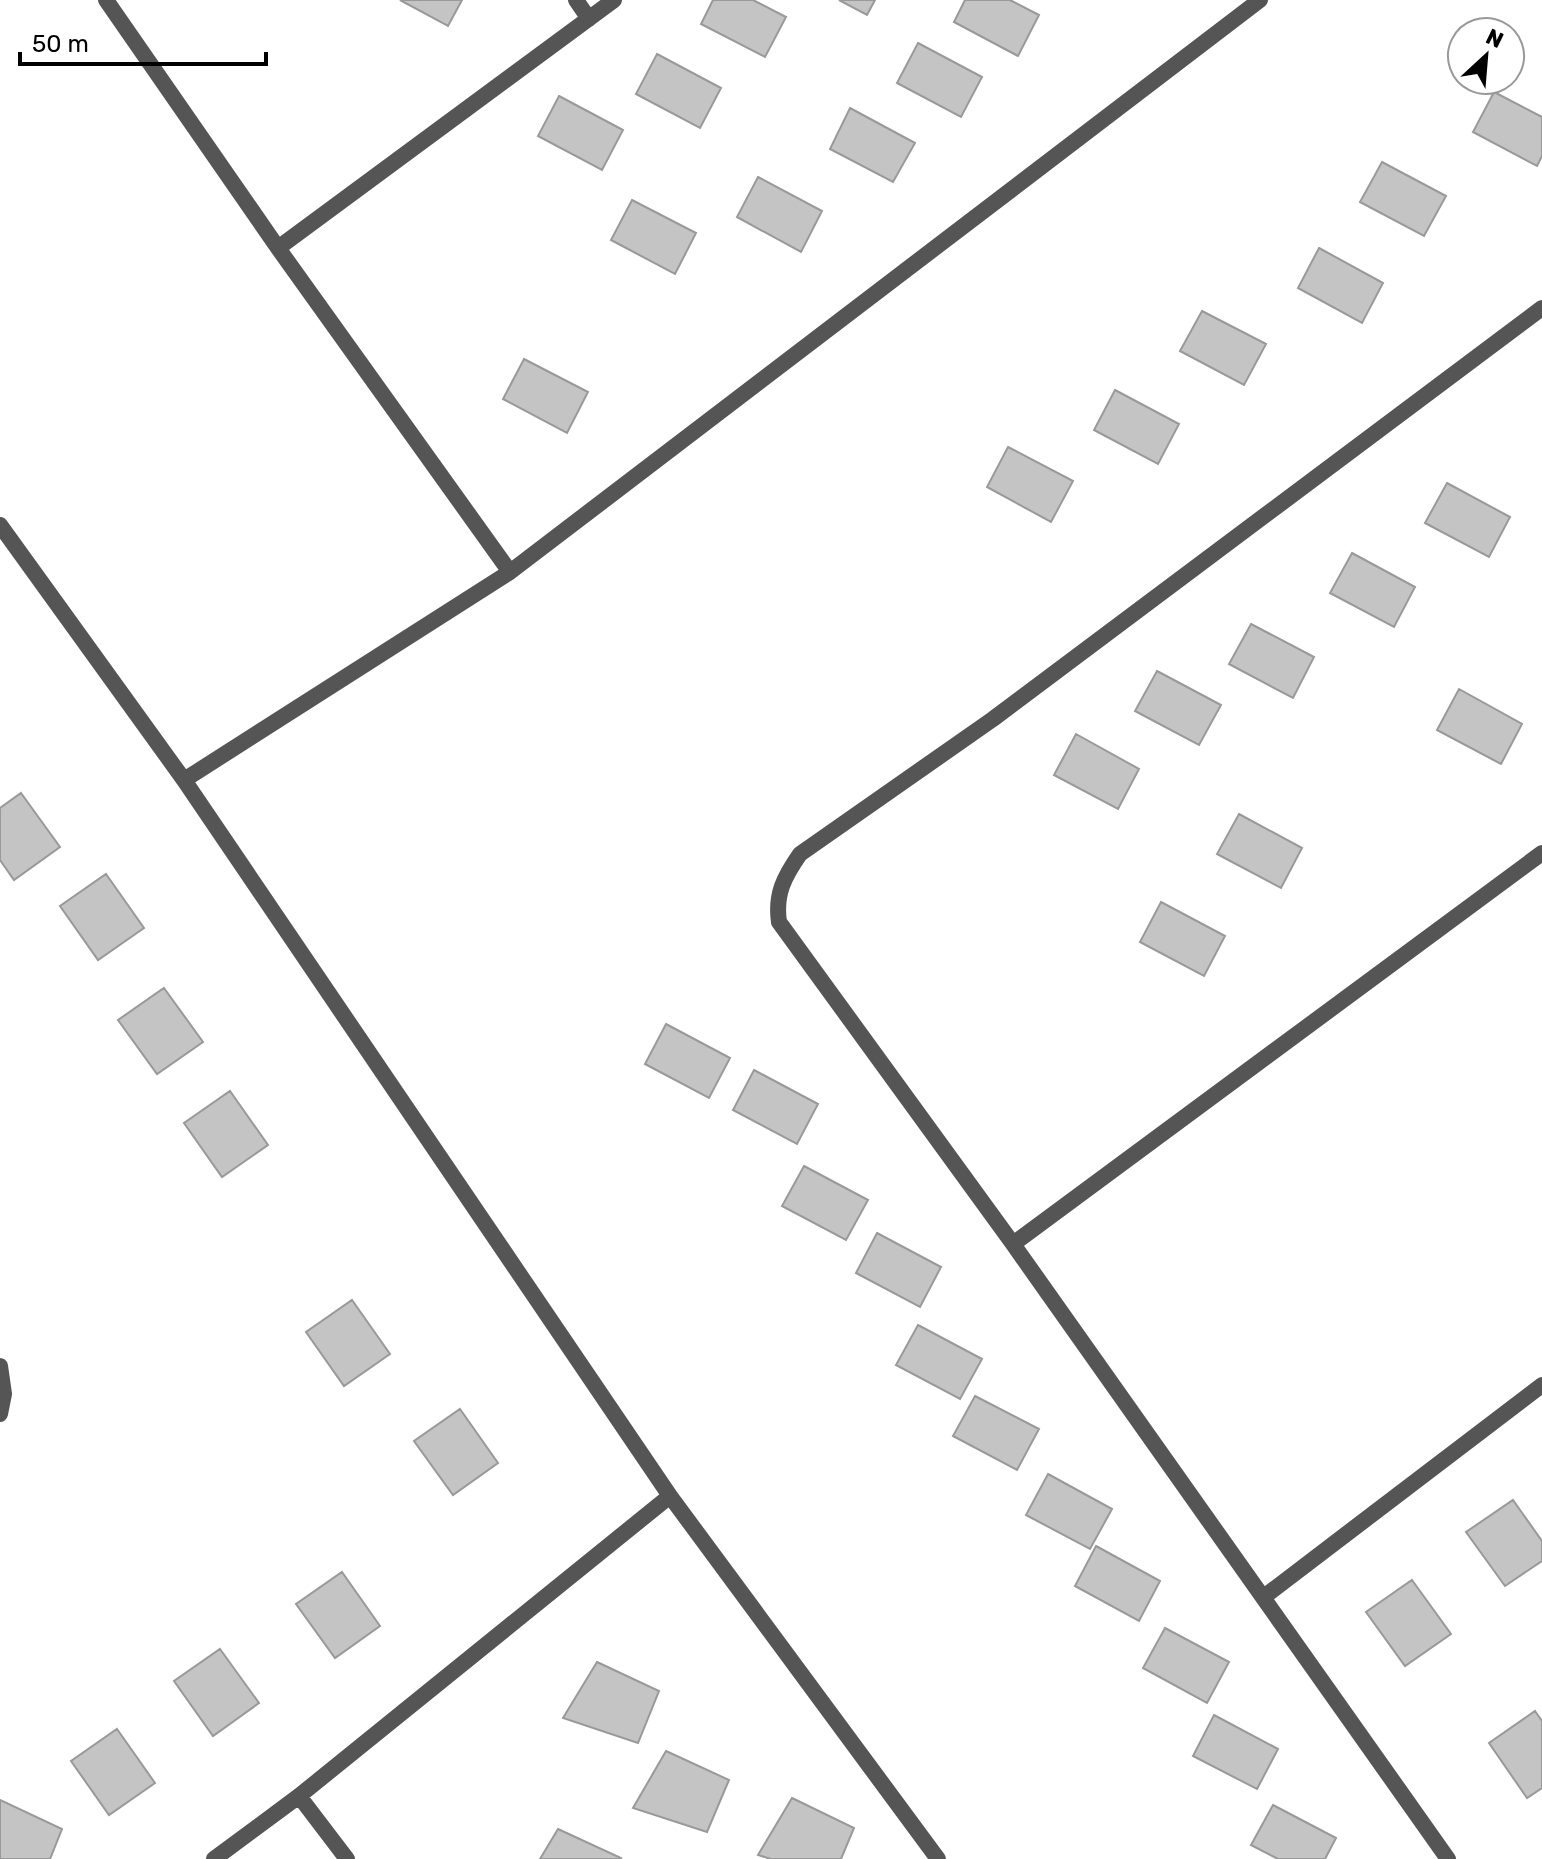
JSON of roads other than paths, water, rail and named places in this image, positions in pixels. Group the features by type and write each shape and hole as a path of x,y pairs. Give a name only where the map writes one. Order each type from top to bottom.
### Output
{"street":[{"path":"106,0 278,248 510,572"},
{"path":"576,0 589,19"},
{"path":"278,248 614,0"},
{"path":"184,780 510,572 1260,0"},
{"path":"1448,1859 1265,1596 779,922 778,894 800,854 993,719 1542,308"},
{"path":"0,525 184,780 670,1496 938,1859"},
{"path":"1013,1244 1542,853"},
{"path":"0,1366 4,1394 0,1414"},
{"path":"1265,1596 1542,1385"},
{"path":"214,1859 299,1796 670,1496"},
{"path":"299,1796 347,1859"}]}
